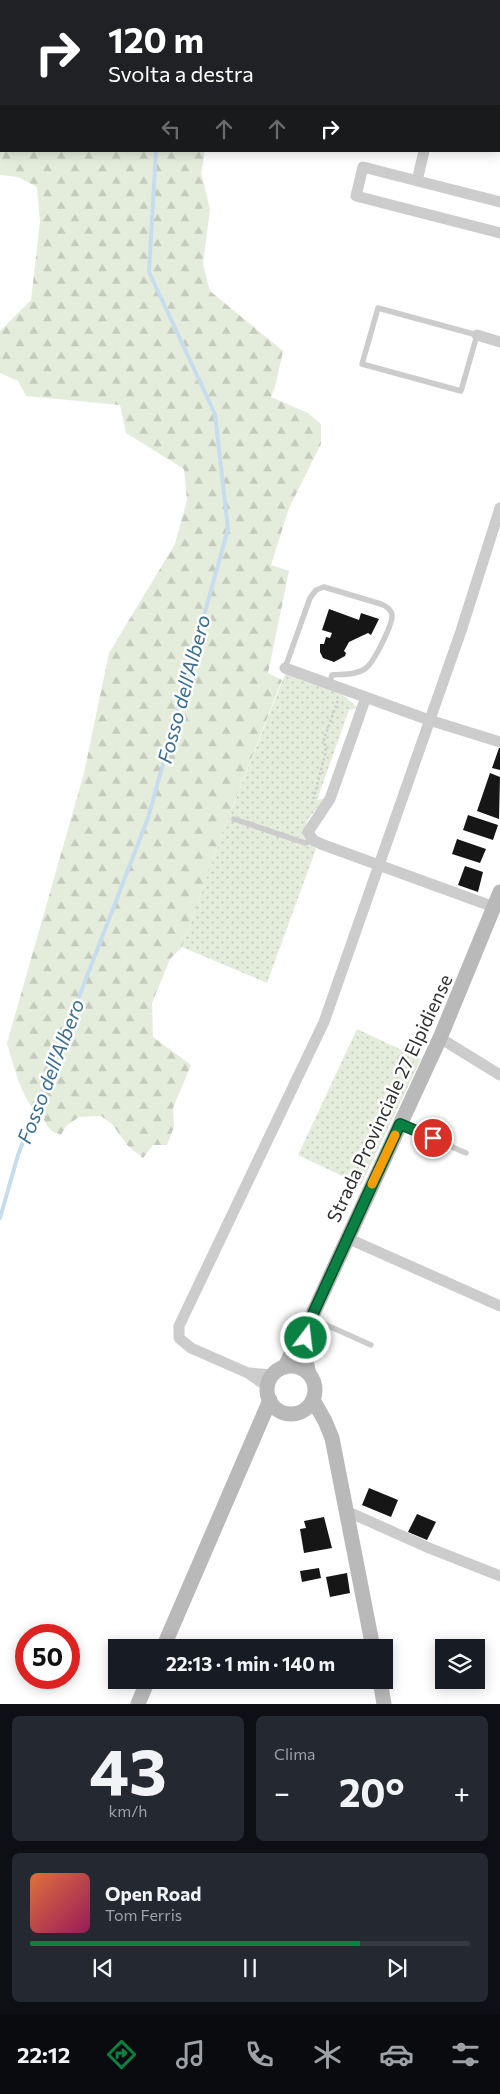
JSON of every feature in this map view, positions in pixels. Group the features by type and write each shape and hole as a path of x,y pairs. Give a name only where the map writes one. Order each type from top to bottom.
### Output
{"main road":[{"name":"Strada Provinciale 27 Elpidiense","path":"167,1639 259,1426 274,1382 311,1318 440,1038 498,900"},
{"name":"Strada Provinciale 27 Elpidiense","path":"311,1318 306,1338 305,1357 309,1374 315,1387 313,1400"},
{"path":"309,1374 298,1367 274,1382 274,1406 291,1413 310,1417 322,1425 332,1438"},
{"path":"259,1426 272,1417 304,1410 313,1400 326,1421 332,1438 371,1639"},
{"path":"138,1704 144,1689"},
{"path":"382,1689 384,1704"}],"street":[{"path":"416,181 424,152"},
{"path":"500,202 363,167 356,196 500,232"},
{"path":"477,335 500,342"},
{"path":"274,1382 190,1348 179,1338 179,1326 324,1022 380,864 500,508"},
{"path":"285,668 429,720 500,742"},
{"path":"366,697 330,799 308,832 313,840 380,864 498,900"},
{"path":"440,1038 500,1075"},
{"path":"347,1238 500,1306"},
{"path":"346,1515 353,1514 429,1548 500,1576"}],"lane":[{"path":"378,308 477,335 462,392 362,364 378,308"},
{"path":"285,668 310,598 316,590 324,587 389,608 392,614 391,622 373,662 365,669 353,673 332,675 329,684"},
{"path":"234,819 305,843 313,840"},
{"path":"400,1124 466,1153"},
{"path":"311,1318 370,1345"}],"path":[{"path":"312,806 326,751 324,739 339,698"}],"green space":[{"path":"0,152 205,152 201,173 210,209 203,264 210,291 283,351 271,397 308,413 321,424 321,444 289,508 271,565 289,571 268,673 282,680 227,821 182,947 170,959 152,1003 153,1037 191,1065 173,1108 174,1127 167,1145 153,1145 143,1158 128,1146 112,1124 101,1116 79,1117 66,1126 61,1135 50,1129 40,1112 30,1105 25,1096 7,1043 84,773 109,653 175,544 187,500 184,469 126,433 120,405 26,396 18,381 0,373 0,331 31,300 40,222 37,187 18,177 0,175"},
{"path":"286,672 342,694 358,708 349,710 317,800 326,798 308,819 303,834 316,849 267,983 182,947 227,821"},
{"path":"357,1029 421,1059 361,1185 298,1155"}],"building":[{"path":"329,609 359,620 361,613 379,619 371,635 368,633 349,642 344,651 346,653 345,656 334,662 323,658 320,652 320,644 324,644 326,637 330,638 332,633 322,630"},
{"path":"500,748 500,770 492,768"},
{"path":"490,773 500,777 499,819 477,811"},
{"path":"468,815 498,825 493,840 463,830"},
{"path":"457,839 486,849 480,863 452,854"},
{"path":"465,866 483,872 478,892 458,885"},
{"path":"369,1488 398,1500 391,1517 362,1505"},
{"path":"417,1514 436,1522 427,1540 408,1532"},
{"path":"324,1517 332,1548 304,1553 300,1529 306,1528 304,1521"},
{"path":"319,1568 321,1578 302,1582 300,1571"},
{"path":"347,1573 350,1593 330,1597 326,1577"}],"waterway":[{"name":"Fosso dell'Albero","path":"0,1218 18,1155 148,818 228,529 215,414 149,272 156,152"}],"slow traffic":[{"path":"372,1184 395,1135"}],"route":[{"path":"306,1338 311,1318 400,1124 433,1138"}]}
